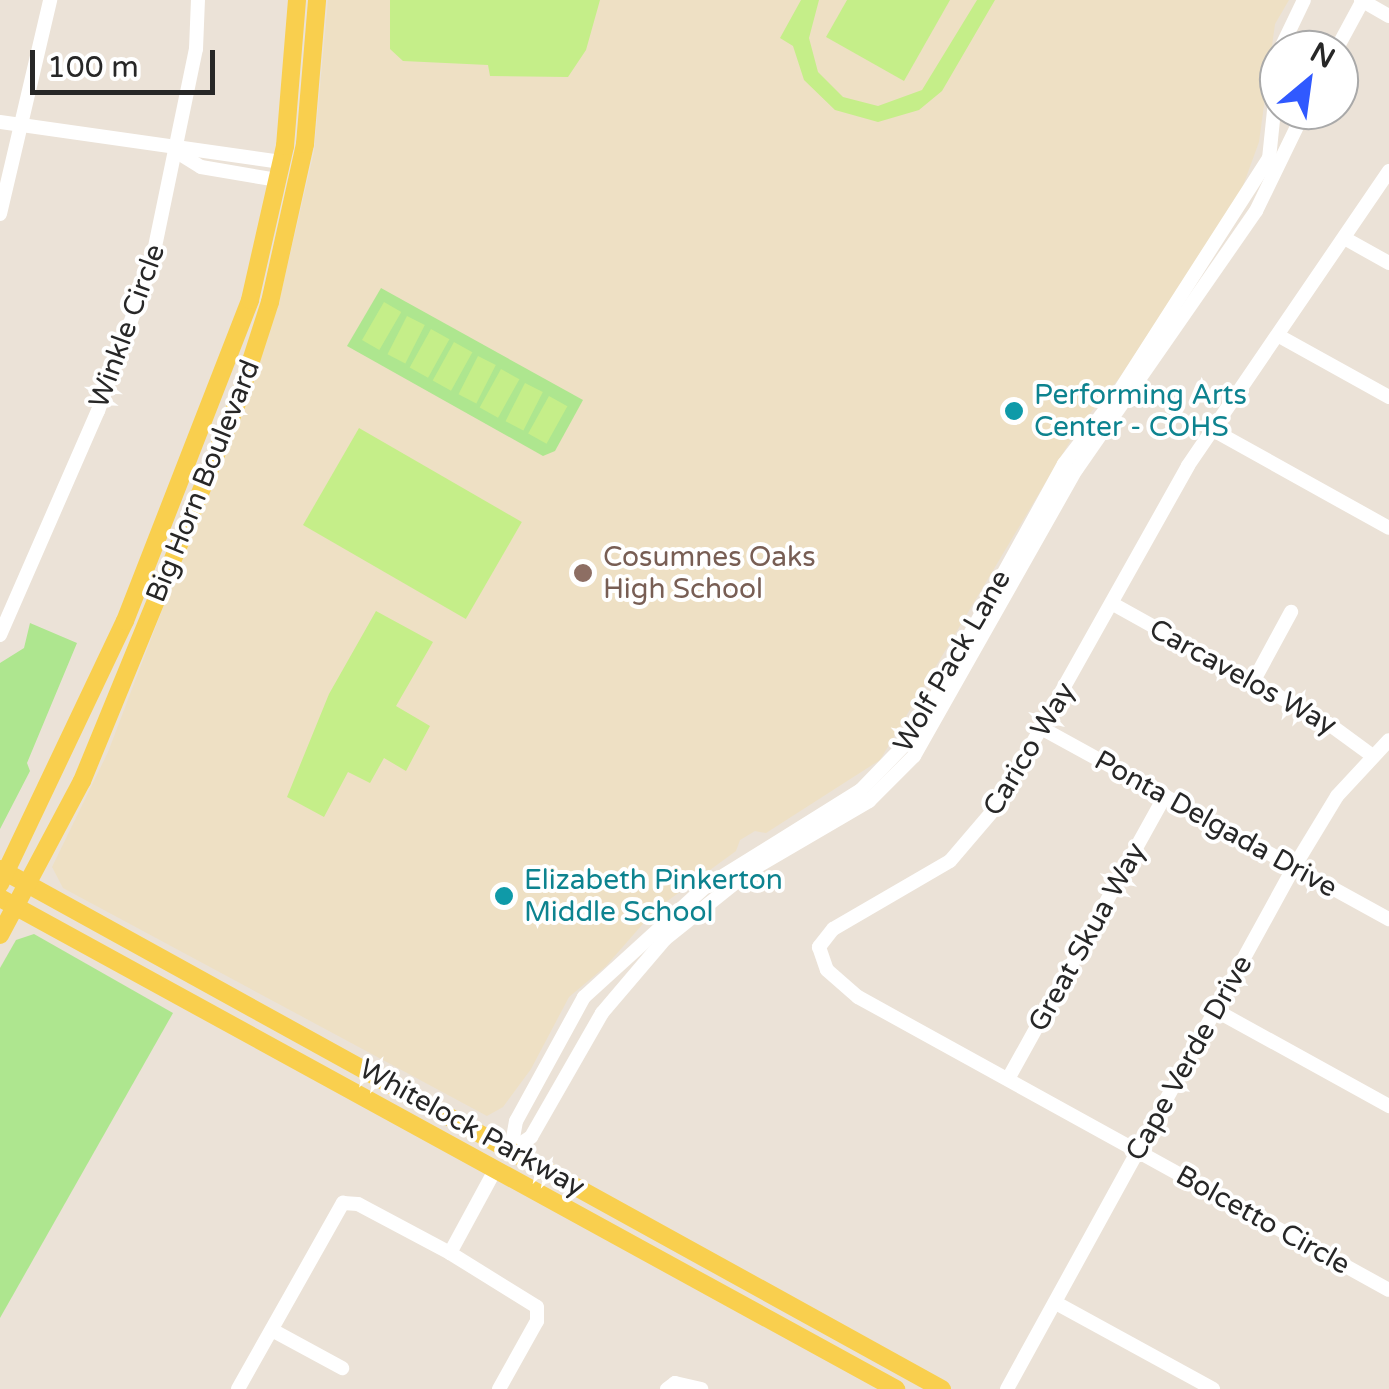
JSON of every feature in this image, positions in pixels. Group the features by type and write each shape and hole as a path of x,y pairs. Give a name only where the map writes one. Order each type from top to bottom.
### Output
{"main road":[{"name":"Big Horn Boulevard","path":"2,875 96,689 220,388 250,300 279,171 297,0"},
{"name":"Big Horn Boulevard","path":"0,935 8,902 28,884 92,756 252,360 305,144 317,0"},
{"name":"Whitelock Parkway","path":"2,875 28,884 942,1389"},
{"name":"Whitelock Parkway","path":"8,902 896,1389"},
{"path":"348,1089 482,1150 511,1150 526,1176 570,1212"}],"street":[{"path":"0,214 50,0"},
{"name":"Winkle Circle","path":"0,635 136,314 177,152 198,0"},
{"path":"1290,30 1304,0"},
{"path":"1346,30 1362,0 1389,16"},
{"path":"0,122 177,152 207,148 279,171"},
{"name":"Wolf Pack Lane","path":"511,1150 516,1120 584,997 705,887 861,790 915,734 1064,464 1119,392 1269,158 1272,130"},
{"name":"Wolf Pack Lane","path":"511,1150 531,1137 602,1013 664,939 751,870 869,801 914,756 1076,470 1256,212 1295,130"},
{"name":"Carico Way","path":"1137,1150 844,987 827,970 819,947 833,929 950,861 998,806 1212,430 1389,170"},
{"path":"1346,238 1389,263"},
{"path":"1279,336 1389,397"},
{"path":"1212,430 1389,528"},
{"name":"Carcavelos Way","path":"1113,604 1253,682 1370,754"},
{"path":"1253,682 1291,612"},
{"name":"Ponta Delgada Drive","path":"1043,729 1389,919"},
{"name":"Cape Verde Drive","path":"1007,1389 1294,867 1370,754 1389,740"},
{"name":"Great Skua Way","path":"1008,1079 1165,796"},
{"path":"1215,1010 1389,1106"},
{"name":"Bolcetto Circle","path":"1137,1150 1389,1290"},
{"path":"450,1253 495,1170"},
{"path":"238,1389 343,1202 450,1253 537,1307 537,1321 499,1389"},
{"path":"1056,1303 1212,1389"},
{"path":"272,1330 342,1368"},
{"path":"666,1389 675,1382 701,1389"}],"shaded area":[{"name":"Cosumnes Oaks High School","path":"328,0 1289,0 1274,30 1259,30 1261,130 1240,194 1120,377 1078,428 880,760 766,833 755,831 740,840 736,851 655,910 606,966 569,997 531,1069 503,1107 487,1116 63,888 52,867 108,752 278,306 314,152"}],"green space":[{"path":"390,0 600,0 586,50 568,77 490,76 488,65 403,61 390,49"},
{"path":"801,0 819,0 809,38 818,72 843,97 878,106 922,90 977,0 995,0 942,91 919,110 878,122 835,110 804,80 793,46 780,38"},
{"path":"847,0 950,0 904,81 826,37"},
{"path":"381,288 583,400 555,451 543,456 347,346"},
{"path":"384,302 401,312 379,350 362,340"},
{"path":"407,316 425,325 405,363 387,354"},
{"path":"431,329 449,339 428,378 410,367"},
{"path":"454,342 472,352 451,391 433,380"},
{"path":"478,356 496,365 476,403 458,394"},
{"path":"501,369 519,379 498,418 480,407"},
{"path":"525,383 543,392 523,430 505,421"},
{"path":"549,396 567,406 547,444 528,434"},
{"path":"359,428 522,522 466,619 303,525"},
{"path":"376,611 433,642 396,706 430,726 406,771 384,758 370,783 348,772 324,817 287,797 329,694"},
{"path":"30,623 77,643 27,763 30,771 0,829 0,663 24,648"},
{"path":"34,934 173,1013 0,1318 0,968 16,940"}],"place":[{"name":"Performing Arts Center - COHS","path":"1014,411"},
{"name":"Cosumnes Oaks High School","path":"583,573"},
{"name":"Elizabeth Pinkerton Middle School","path":"504,896"}]}
